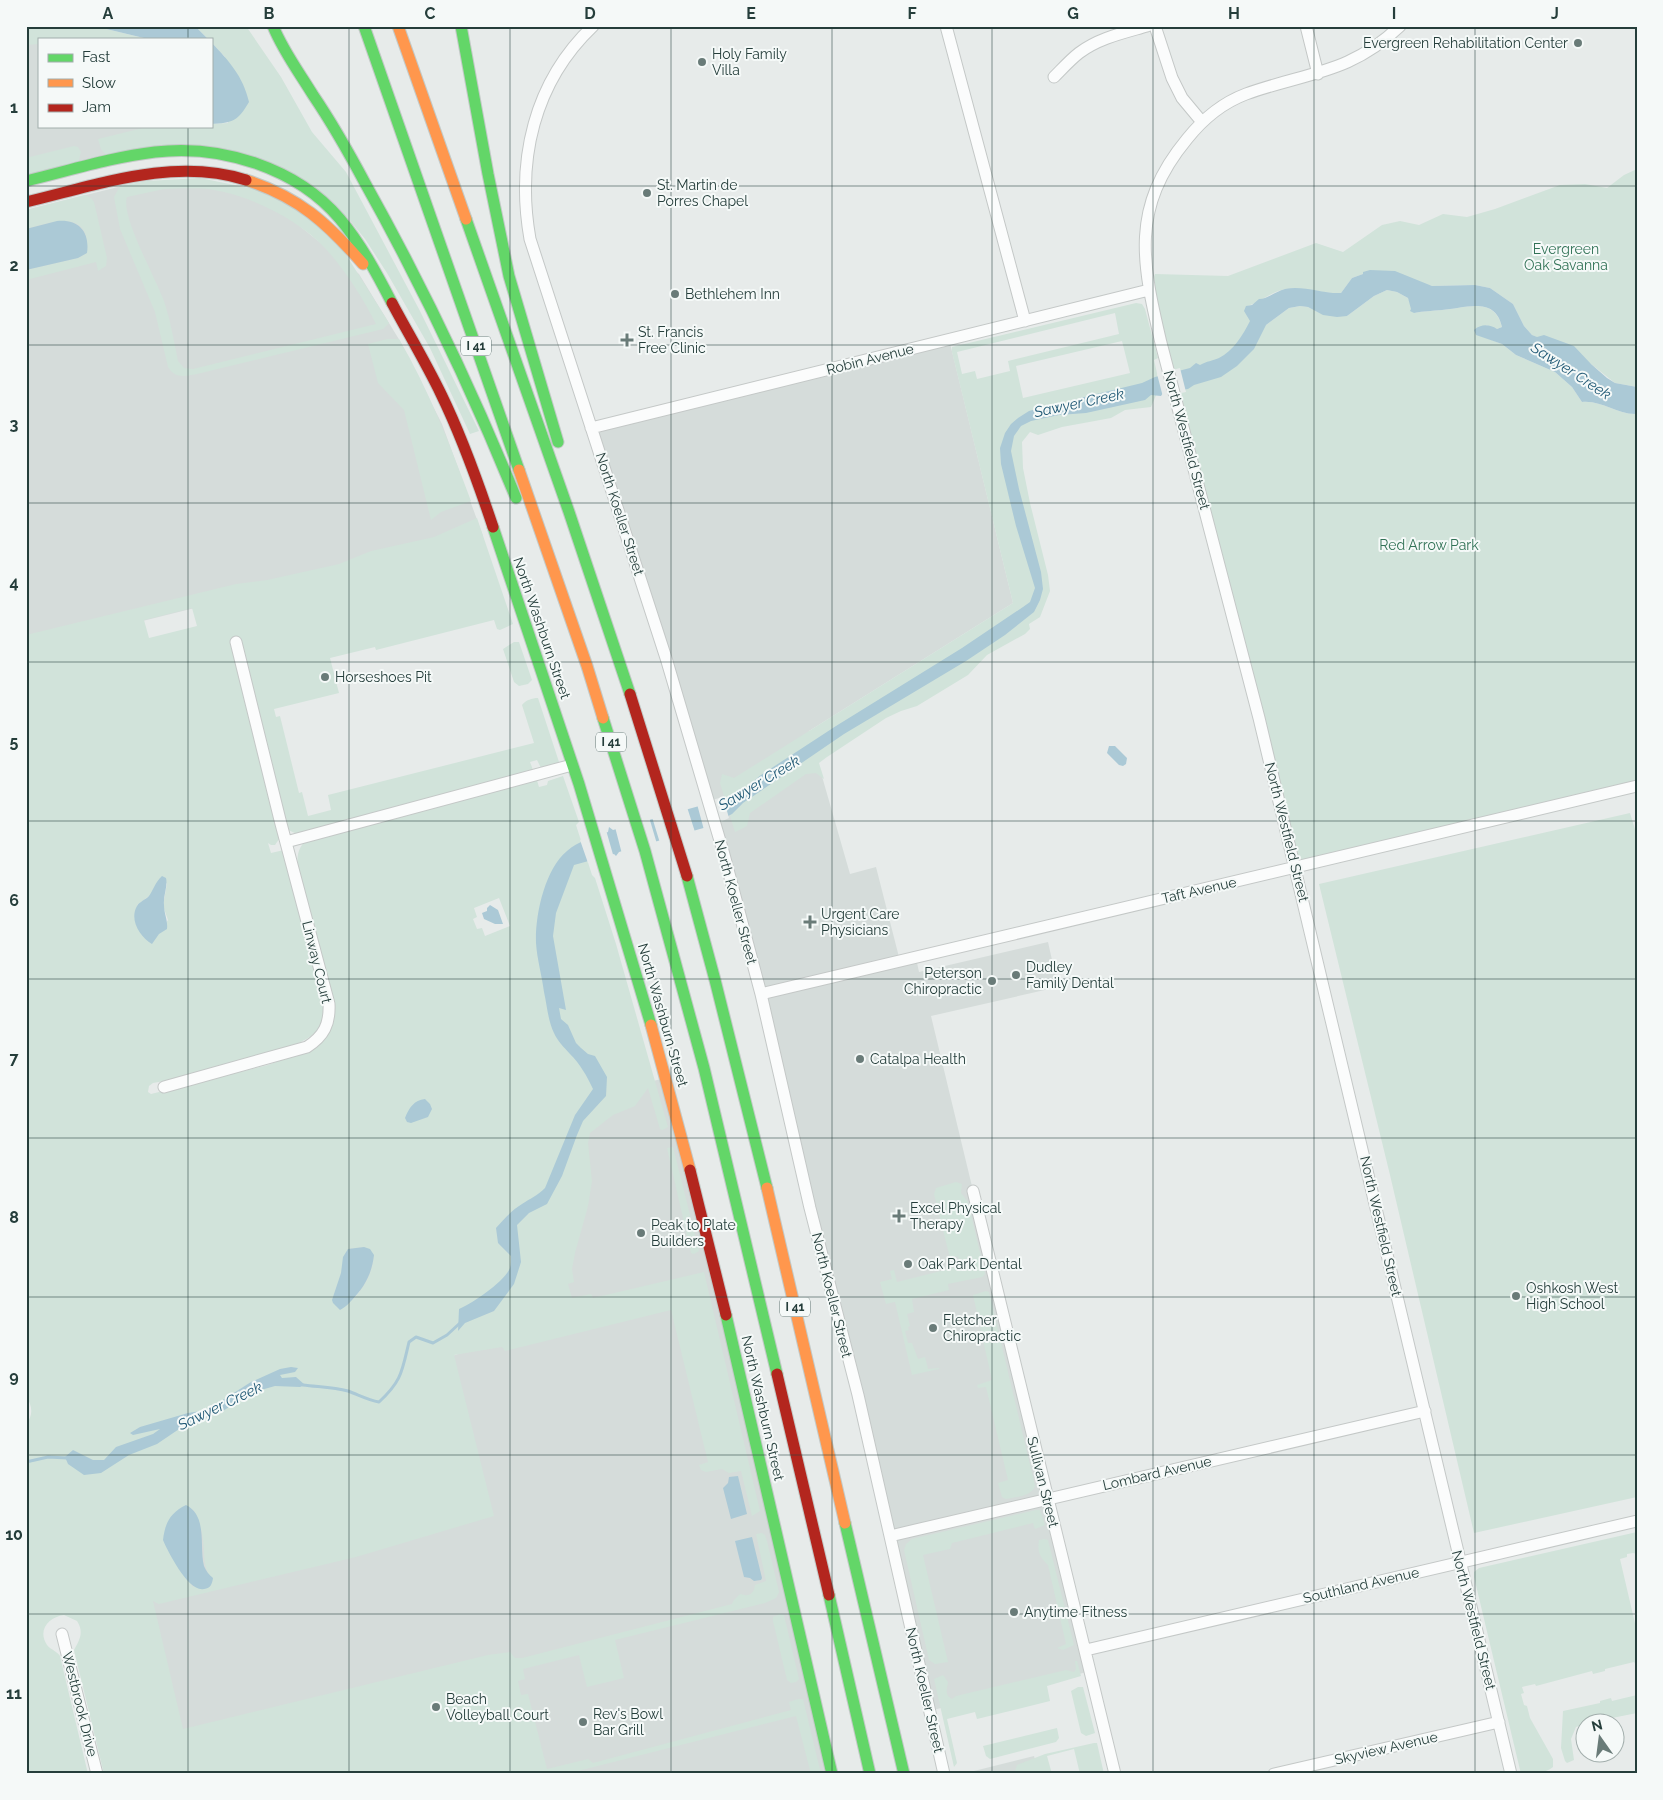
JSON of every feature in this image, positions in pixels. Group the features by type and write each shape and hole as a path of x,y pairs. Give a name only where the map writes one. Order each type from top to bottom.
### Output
{"main road":[{"path":"265,26 280,43 341,139 406,260 464,375 519,508"},
{"path":"273,26 280,43"},
{"name":"I 41","path":"364,26 587,666 645,851 701,1059 739,1212 870,1774"},
{"name":"I 41","path":"398,26 473,243 561,486 630,691 676,842 760,1156 904,1774"},
{"path":"462,26 488,174 509,276 563,456 561,486"},
{"name":"North Washburn Street","path":"26,181 164,150 200,151 235,157 284,176 307,189 323,202 344,223 359,242 431,373 462,441 528,628 593,830 681,1134 729,1330 832,1774"},
{"name":"North Washburn Street","path":"26,202 151,173 189,170 232,176 250,181 288,197 312,212 340,238 385,290"},
{"path":"569,650 587,666"}],"street":[{"name":"North Koeller Street","path":"593,26 563,62 544,96 529,142 525,177 528,224 534,254 666,658 708,796 761,994 810,1208 858,1395 944,1774"},
{"path":"946,26 1025,321"},
{"path":"1054,77 1078,53 1094,43 1147,26"},
{"path":"1155,26 1172,78 1182,98 1202,122"},
{"path":"1306,26 1318,74"},
{"name":"North Westfield Street","path":"1400,26 1379,45 1341,66 1244,94 1224,104 1202,122 1172,158 1153,196 1147,218 1145,239 1146,268 1149,290 1167,365 1257,709 1511,1774"},
{"name":"Robin Avenue","path":"591,428 1149,290"},
{"name":"Linway Court","path":"164,1087 308,1047 323,1034 330,1014 236,642"},
{"path":"286,842 572,765"},
{"name":"Taft Avenue","path":"761,994 1637,786"},
{"name":"Sullivan Street","path":"973,1191 1115,1774"},
{"name":"Lombard Avenue","path":"890,1536 1425,1411"},
{"name":"Southland Avenue","path":"1086,1650 1637,1521"},
{"name":"Westbrook Drive","path":"62,1634 97,1774"},
{"name":"Skyview Avenue","path":"1274,1774 1499,1722"}],"shaded area":[{"path":"26,28 38,38 38,128 179,128 183,144 26,176"},
{"path":"126,185 254,189 359,274 400,341 442,424 483,536 26,650 26,210"},
{"path":"949,339 1013,603 809,731 850,874 876,867 900,961 916,958 919,972 1048,942 1058,987 931,1016 1047,1498 1091,1671 929,1711 735,895 591,428"},
{"path":"665,1078 832,1774 169,1774 108,1481 422,1365 553,1325 45,1236"},
{"path":"1034,1756 1039,1774 962,1774"}],"green space":[{"path":"26,26 94,26 144,38 38,38 38,44 26,45"},
{"path":"195,26 246,26 281,77 312,132 346,172 420,311 479,431 470,434 430,348 387,273 365,239 347,217 238,152 107,156 101,149 98,139 143,128 212,128 212,124 228,123 225,57 212,43 212,38 207,38"},
{"path":"74,146 78,147 81,152 78,163 26,176 26,158"},
{"name":"Red Arrow Park","path":"1637,169 1637,387 1615,383 1591,364 1532,335 1524,326 1513,304 1490,288 1475,285 1432,286 1363,274 1352,278 1341,293 1287,289 1248,306 1266,325 1289,308 1300,306 1308,307 1318,312 1347,316 1374,296 1387,290 1397,292 1408,298 1414,313 1478,306 1486,307 1498,317 1502,327 1497,329 1486,325 1481,336 1502,344 1516,355 1555,372 1572,387 1582,402 1596,403 1630,414 1637,414 1637,786 1295,867 1149,290 1155,274 1228,276 1316,243 1343,252 1382,225 1400,221 1419,225 1443,214 1467,217 1495,209 1560,185 1585,184 1607,188 1624,175"},
{"path":"200,178 254,189 284,202 312,221 345,253 389,323 383,329 197,374 177,375 168,367 155,312 120,229 114,197 120,186 147,181","holes":["164,189 202,189 228,193 259,204 288,219 302,228 325,248 353,284 376,324 193,369 184,368 178,361 165,304 134,233 126,206 127,197"]},
{"path":"85,195 94,202 107,258 106,266 98,271 96,262 26,280 26,270 78,258 87,253 87,243 86,235 81,227 67,221 26,229 26,210"},
{"path":"1136,303 1142,304 1158,358 1154,360 1160,386 1151,407 1125,410 1111,418 1062,427 1038,435 1030,432 1022,442 1023,468 1050,591 1040,617 1029,624 1030,629 1025,634 987,655 968,675 917,706 886,718 827,757 819,763 824,779 816,773 806,774 750,813 747,826 735,832 720,783 722,774 734,778 1013,603 952,347","holes":["1115,313 1119,334 1008,361 1010,371 977,379 975,371 962,374 957,352","1122,341 1130,373 1023,398 1016,366"]},
{"path":"387,339 399,339 410,358 438,418 471,501 441,512 431,520 404,410 378,383 368,344"},
{"path":"477,518 513,624 500,630 497,629 494,620 376,650 375,647 330,658 339,693 274,709 276,717 280,716 299,793 302,792 308,816 331,810 328,795 534,743 522,705 534,698 538,698 559,762 555,765 541,768 537,760 530,762 533,770 297,834 286,829 275,845 268,843 271,853 284,850 323,998 321,1023 315,1033 293,1046 176,1079 153,1083 149,1086 148,1092 151,1094 268,1065 292,1056 327,1033 334,1022 333,1000 298,869 298,855 304,842 536,777 539,787 547,785 548,781 563,776 579,822 576,825 616,944 668,1127 660,1129 648,1088 635,1106 613,1115 590,1133 588,1143 592,1181 588,1206 572,1269 574,1282 568,1284 572,1298 591,1294 593,1298 704,1272 760,1511 752,1516 741,1471 729,1473 722,1469 706,1472 701,1470 699,1465 708,1462 671,1310 505,1351 502,1347 454,1355 494,1516 356,1557 159,1604 153,1601 183,1729 488,1655 510,1652 515,1658 522,1658 732,1604 740,1594 751,1594 754,1591 755,1585 766,1581 756,1534 762,1533 767,1541 779,1592 776,1598 765,1603 615,1640 624,1678 587,1687 579,1655 523,1669 525,1679 518,1681 521,1695 528,1694 547,1769 588,1759 593,1763 791,1710 789,1702 803,1699 821,1774 811,1774 796,1716 566,1774 104,1774 74,1650 81,1632 77,1621 64,1615 49,1621 43,1634 47,1645 60,1656 88,1774 26,1774 26,1425 31,1410 26,1395 26,635 236,584 267,580 339,564 371,551 434,537","holes":["192,608 197,626 149,638 144,620","167,883 163,906 168,920 152,943 137,905","499,898 510,926 485,936 482,928 477,929 473,919 477,917 474,908","364,1247 374,1255 372,1268 367,1280 352,1300 339,1281 348,1249","193,1509 202,1532 208,1573 193,1587 187,1578"]},
{"path":"514,642 519,642 532,680 528,684 519,686 514,682 503,649"},
{"name":"Oshkosh West High School","path":"1630,813 1637,836 1637,1497 1474,1533 1319,884"},
{"path":"673,1147 699,1251 694,1254 691,1253 667,1148"},
{"path":"956,1182 962,1184 961,1193 968,1202 985,1274 982,1277 948,1284 949,1290 912,1299 914,1312 907,1314 910,1326 908,1327 909,1330 905,1331 908,1343 912,1343 918,1359 925,1357 928,1369 939,1369 912,1375 895,1302 886,1304 880,1282 892,1279 890,1271 894,1270 897,1282 961,1266 958,1256 950,1258 934,1194 936,1188"},
{"path":"986,1291 989,1292 1035,1486 1027,1494 1006,1499 1002,1497 998,1483 1008,1480 986,1387 978,1388 977,1385 992,1380 973,1295"},
{"path":"1040,1510 1045,1525 1035,1529 1033,1523 952,1543 950,1549 923,1555 948,1662 935,1664 929,1660 904,1550 906,1544 912,1539"},
{"path":"1637,1532 1637,1554 1627,1554 1627,1557 1620,1559 1637,1632 1637,1666 1634,1662 1593,1674 1592,1671 1536,1686 1535,1684 1522,1687 1524,1693 1521,1694 1524,1705 1527,1706 1530,1718 1553,1759 1553,1767 1534,1774 1521,1774 1474,1572 1479,1568"},
{"path":"1039,1540 1048,1540 1074,1645 1063,1650 1057,1648 1066,1644 1048,1565 1041,1557 1038,1548"},
{"path":"780,1614 784,1615 799,1679 791,1683 787,1680 773,1621 773,1617"},
{"path":"1075,1661 1077,1661 1081,1676 1047,1686 1050,1701 977,1719 975,1712 947,1719 957,1763 954,1767 934,1679 943,1675 948,1682 947,1694 952,1699 956,1696 1066,1670 1074,1672 1076,1669"},
{"path":"1078,1687 1083,1687 1095,1733 1086,1736 1081,1733 1071,1691"},
{"path":"1637,1695 1637,1713 1626,1715 1626,1712 1576,1712 1576,1727 1571,1739 1574,1760 1567,1763 1561,1748 1563,1711 1600,1703 1600,1701 1611,1698 1612,1701"},
{"path":"1057,1728 1059,1738 1056,1742 990,1759 986,1756 983,1746"},
{"path":"1097,1743 1104,1774 1080,1774 1074,1749 1047,1756 1052,1774 1005,1774 1015,1771 1017,1765 1045,1754"}],"water":[{"path":"94,26 195,26 207,38 144,38"},
{"path":"212,43 229,62 239,77 249,102 238,117 225,123 212,124"},
{"path":"57,221 71,222 81,228 87,239 87,253 78,258 26,270 26,229"},
{"path":"1370,270 1395,271 1432,286 1475,285 1490,288 1513,304 1524,326 1532,335 1537,337 1544,335 1574,346 1607,378 1615,383 1637,387 1637,414 1630,414 1596,403 1582,402 1572,387 1555,372 1516,355 1502,344 1476,335 1474,330 1482,326 1491,326 1497,329 1502,327 1498,317 1486,307 1478,306 1414,313 1410,311 1408,298 1397,292 1387,290 1374,296 1347,316 1323,315 1308,307 1289,308 1266,325 1254,349 1237,366 1221,377 1194,385 1188,389 1163,393 1161,396 1151,395 1145,400 1086,413 1059,415 1031,421 1021,426 1014,436 1011,451 1041,572 1043,589 1034,612 1005,635 966,661 844,734 743,803 732,814 707,827 619,852 616,856 614,854 574,865 556,913 553,936 566,1010 559,1008 561,1019 568,1025 576,1043 588,1054 595,1056 607,1077 606,1096 583,1121 562,1176 547,1204 529,1213 517,1225 521,1262 514,1284 494,1311 465,1323 458,1331 459,1309 495,1286 507,1274 510,1268 511,1256 498,1243 496,1228 515,1209 545,1188 575,1115 593,1089 580,1066 559,1042 552,1028 537,955 537,919 547,881 559,859 576,845 608,832 609,827 613,830 738,796 761,775 962,648 1030,602 1035,588 1016,526 1001,464 1000,448 1005,433 1018,418 1029,411 1048,406 1068,404 1080,398 1142,383 1155,377 1190,368 1196,363 1200,365 1219,358 1237,342 1250,321 1244,311 1246,306 1252,305 1259,299 1266,298 1282,290 1292,288 1341,293 1352,278"},
{"path":"1109,746 1115,746 1127,758 1126,764 1123,766 1119,765 1107,753"},
{"path":"162,876 166,878 164,902 167,929 159,934 152,944 140,933 134,917 138,905 149,896"},
{"path":"490,905 498,910 503,924 495,924 484,919 482,913 487,911"},
{"path":"425,1099 432,1109 428,1117 411,1123 407,1122 405,1118 410,1108 418,1101"},
{"path":"364,1247 370,1249 374,1255 370,1273 357,1294 340,1310 332,1300 341,1273 343,1257 348,1249"},
{"path":"298,1368 295,1372 280,1375 282,1378 296,1377 305,1385 300,1387 275,1386 254,1392 221,1412 185,1425 157,1444 129,1455 101,1473 84,1475 68,1464 65,1457 73,1450 93,1460 104,1460 116,1447 153,1434 160,1429 133,1435 130,1433 140,1427 188,1413 207,1410 251,1382 280,1369"},
{"path":"738,1476 747,1514 731,1519 723,1488 728,1483 729,1477"},
{"path":"186,1505 193,1510 200,1524 204,1566 213,1578 211,1585 204,1589 198,1589 186,1578 174,1562 163,1540 169,1519 176,1511"},
{"path":"752,1537 762,1578 761,1580 754,1581 744,1577 735,1541"}],"pier":[{"path":"1180,368 1186,392 1163,397 1157,374"},
{"path":"723,797 729,818 704,830 697,804"},
{"path":"687,807 695,832 660,843 652,817"},
{"path":"649,817 657,844 622,854 615,827"},
{"path":"606,830 614,858 588,863 580,840"}],"waterway":[{"name":"Sawyer Creek","path":"303,1385 348,1391 379,1402 387,1395 397,1381 405,1361 409,1342 416,1337 433,1343 447,1335 460,1323"},
{"name":"Sawyer Creek","path":"26,1462 48,1457 67,1458"}],"traffic: fast":[{"path":"273,26 286,53 347,149 386,221 464,378 516,498"},
{"path":"364,26 519,470"},
{"path":"461,26 509,276 558,442"},
{"path":"26,181 139,154 180,150 231,156 256,163 280,173 302,186 322,201 340,219 362,249 392,303"},
{"path":"466,219 569,512 630,694"},
{"path":"493,527 579,784 651,1025"},
{"path":"603,718 645,851 704,1068 777,1374"},
{"path":"687,876 767,1188"},
{"path":"726,1315 832,1774"},
{"path":"845,1523 904,1774"},
{"path":"829,1595 870,1774"}],"traffic: slow":[{"path":"398,26 466,219"},
{"path":"246,180 282,195 311,213 337,236 363,264"},
{"path":"519,470 587,666 603,718"},
{"path":"651,1025 690,1170"},
{"path":"767,1188 845,1523"}],"traffic: jam":[{"path":"26,202 108,182 163,172 191,171 219,174 246,180"},
{"path":"392,303 449,410 482,493 493,527"},
{"path":"630,694 687,876"},
{"path":"690,1170 726,1315"},
{"path":"777,1374 829,1595"}],"place":[{"name":"Evergreen Rehabilitation Center","path":"1578,43"},
{"name":"Holy Family Villa","path":"702,62"},
{"name":"St. Martin de Porres Chapel","path":"647,193"},
{"name":"Bethlehem Inn","path":"675,294"},
{"name":"St. Francis Free Clinic","path":"627,340"},
{"name":"Horseshoes Pit","path":"325,677"},
{"name":"Urgent Care Physicians","path":"810,922"},
{"name":"Dudley Family Dental","path":"1016,975"},
{"name":"Peterson Chiropractic","path":"992,981"},
{"name":"Catalpa Health","path":"860,1059"},
{"name":"Excel Physical Therapy","path":"899,1216"},
{"name":"Peak to Plate Builders","path":"641,1233"},
{"name":"Oak Park Dental","path":"908,1264"},
{"name":"Oshkosh West High School","path":"1516,1296"},
{"name":"Fletcher Chiropractic","path":"933,1328"},
{"name":"Anytime Fitness","path":"1014,1612"},
{"name":"Beach Volleyball Court","path":"436,1707"},
{"name":"Rev's Bowl Bar Grill","path":"583,1722"}],"park label":[{"name":"Evergreen Oak Savanna","path":"1566,258"}]}
